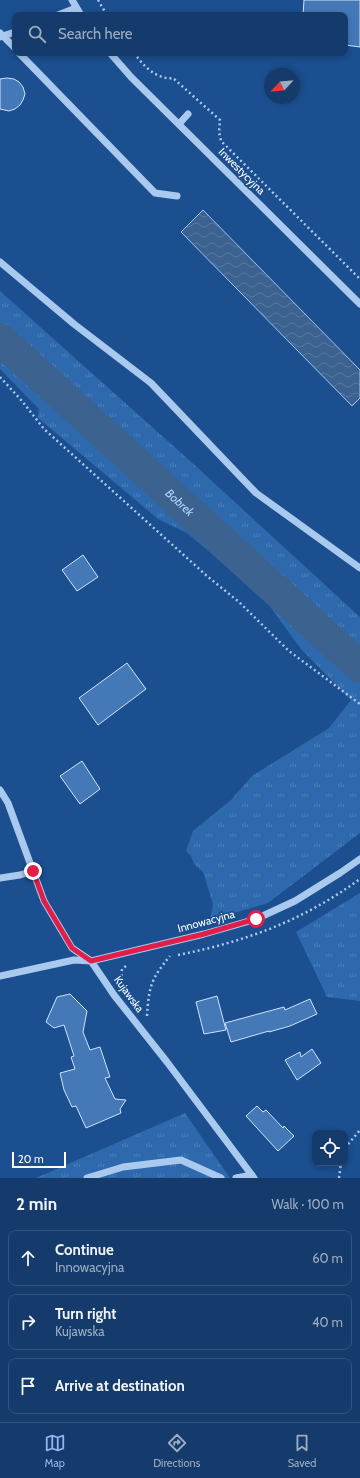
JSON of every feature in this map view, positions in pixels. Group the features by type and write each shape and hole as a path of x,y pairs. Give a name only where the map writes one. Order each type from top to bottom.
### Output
{"street":[{"path":"72,0 79,12"},
{"path":"66,12 76,8"},
{"path":"1,36 12,33"},
{"path":"1,36 12,45"},
{"path":"22,56 155,193 176,196"},
{"name":"Inwestycyjna","path":"113,56 131,77 360,304"},
{"path":"179,124 188,114"},
{"path":"0,262 74,324 151,383 256,493 360,568"},
{"name":"Kujawska","path":"0,790 8,803 44,901 72,948 91,961 114,995 253,1176"},
{"name":"Innowacyjna","path":"0,976 74,960 91,961 204,934 256,919 296,901 360,859"},
{"path":"0,878 20,875 33,871"},
{"path":"87,1178 123,1167 181,1160 222,1178"},
{"path":"236,1178 253,1176"}],"path":[{"path":"98,0 104,12"},
{"path":"137,56 152,73 167,79 173,78 220,120 219,132 221,141 360,279"},
{"path":"0,377 22,401 44,429 207,576 239,602 289,651 360,704"},
{"path":"147,1018 148,993 152,982 157,972 170,956"},
{"path":"348,1144 360,1130"},
{"path":"339,1178 341,1166"}],"green space":[{"path":"0,291 189,460 360,617 360,833 268,903 210,920 213,904 203,872 194,864 191,856 186,851 193,831 231,800 252,776 329,728 351,700 301,649 263,597 187,533 158,519 38,418 39,409 0,369"},
{"path":"360,893 360,1001 327,997 296,932"},
{"path":"185,1113 230,1178 36,1178"}],"water":[{"path":"203,210 360,370 360,398 352,406 181,232"}],"building":[{"path":"304,0 360,0 360,47 348,45 348,12 303,12"},
{"path":"0,79 14,79 19,82 23,87 25,94 20,105 9,111 0,109"},
{"path":"83,555 98,577 77,591 62,570"},
{"path":"127,663 146,689 98,725 79,698"},
{"path":"82,761 100,789 80,804 60,776"},
{"path":"70,994 87,1011 83,1032 90,1050 100,1047 110,1077 105,1078 115,1099 126,1100 120,1109 121,1113 86,1128 76,1106 72,1107 64,1090 60,1073 75,1069 71,1057 74,1056 64,1025 54,1028 46,1022 57,997"},
{"path":"217,996 226,1030 204,1034 196,1002"},
{"path":"310,999 317,1014 290,1026 231,1042 225,1023 284,1007 285,1010"},
{"path":"312,1049 321,1063 297,1080 285,1060 300,1052 301,1057"},
{"path":"257,1106 263,1112 266,1110 283,1128 284,1126 294,1136 278,1151 246,1116"}],"waterway":[{"name":"Bobrek","path":"0,339 360,667"}],"route":[{"path":"33,871 44,901 72,948 91,961 204,934 256,919"}]}
